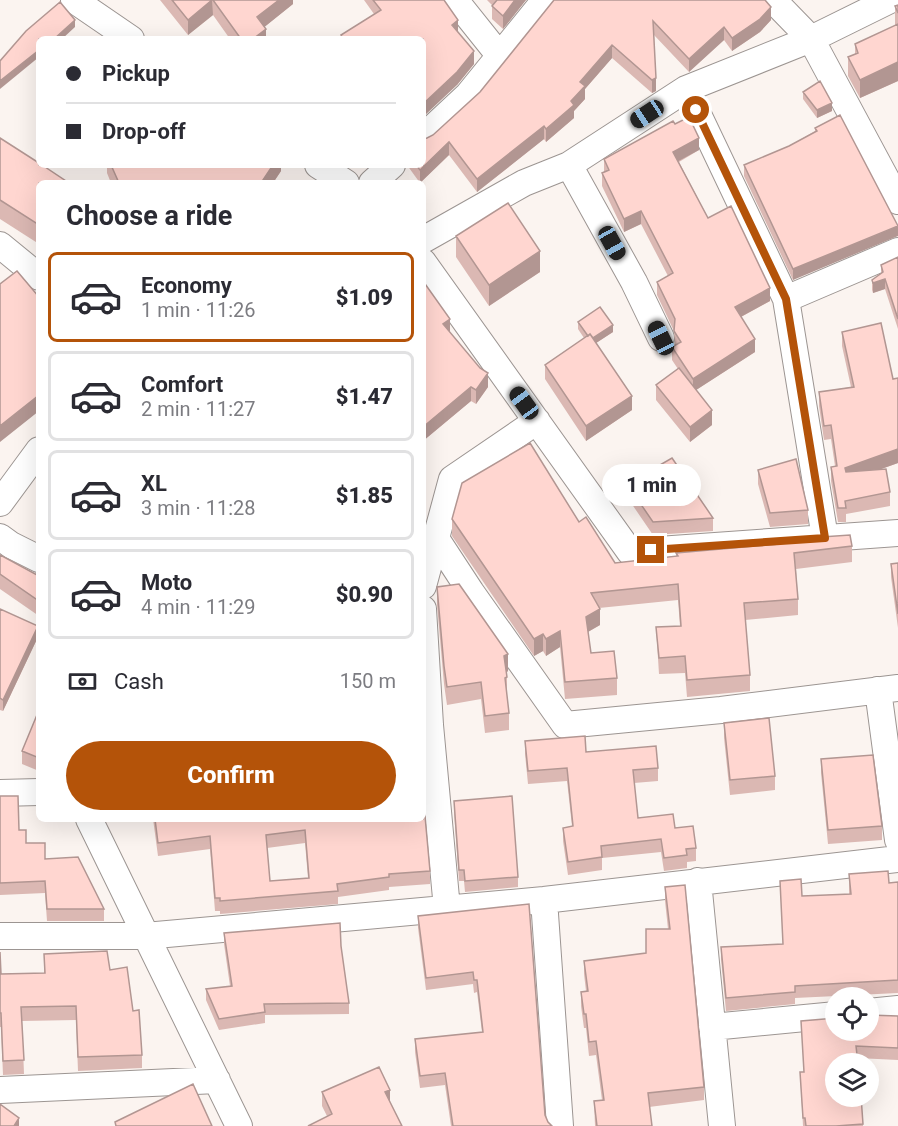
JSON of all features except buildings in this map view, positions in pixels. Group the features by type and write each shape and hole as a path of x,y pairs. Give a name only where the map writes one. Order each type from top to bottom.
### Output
{"street":[{"path":"74,0 127,36"},
{"path":"455,0 499,55"},
{"path":"426,134 468,95 545,0"},
{"path":"773,0 811,39 895,190"},
{"path":"426,238 524,183 569,165 686,89 811,39 890,0"},
{"path":"686,89 786,299 825,538"},
{"path":"569,165 634,282 661,338"},
{"path":"323,168 341,180"},
{"path":"375,180 389,168"},
{"path":"786,299 898,251"},
{"path":"6,259 36,275"},
{"path":"426,266 630,552 898,533"},
{"path":"426,574 452,479 537,421"},
{"path":"0,503 36,454"},
{"path":"0,537 36,558"},
{"path":"435,537 471,592 566,725 721,710 888,689 898,840"},
{"path":"426,696 427,725 447,909"},
{"path":"0,793 36,792"},
{"path":"89,822 240,1126"},
{"path":"0,936 145,936 544,900 898,859"},
{"path":"698,881 722,1126"},
{"path":"544,900 560,1126"},
{"path":"879,1011 898,1009"},
{"path":"712,1027 825,1016"},
{"path":"0,1090 217,1080"}],"route":[{"path":"651,550 825,538 786,299 696,110"}]}
